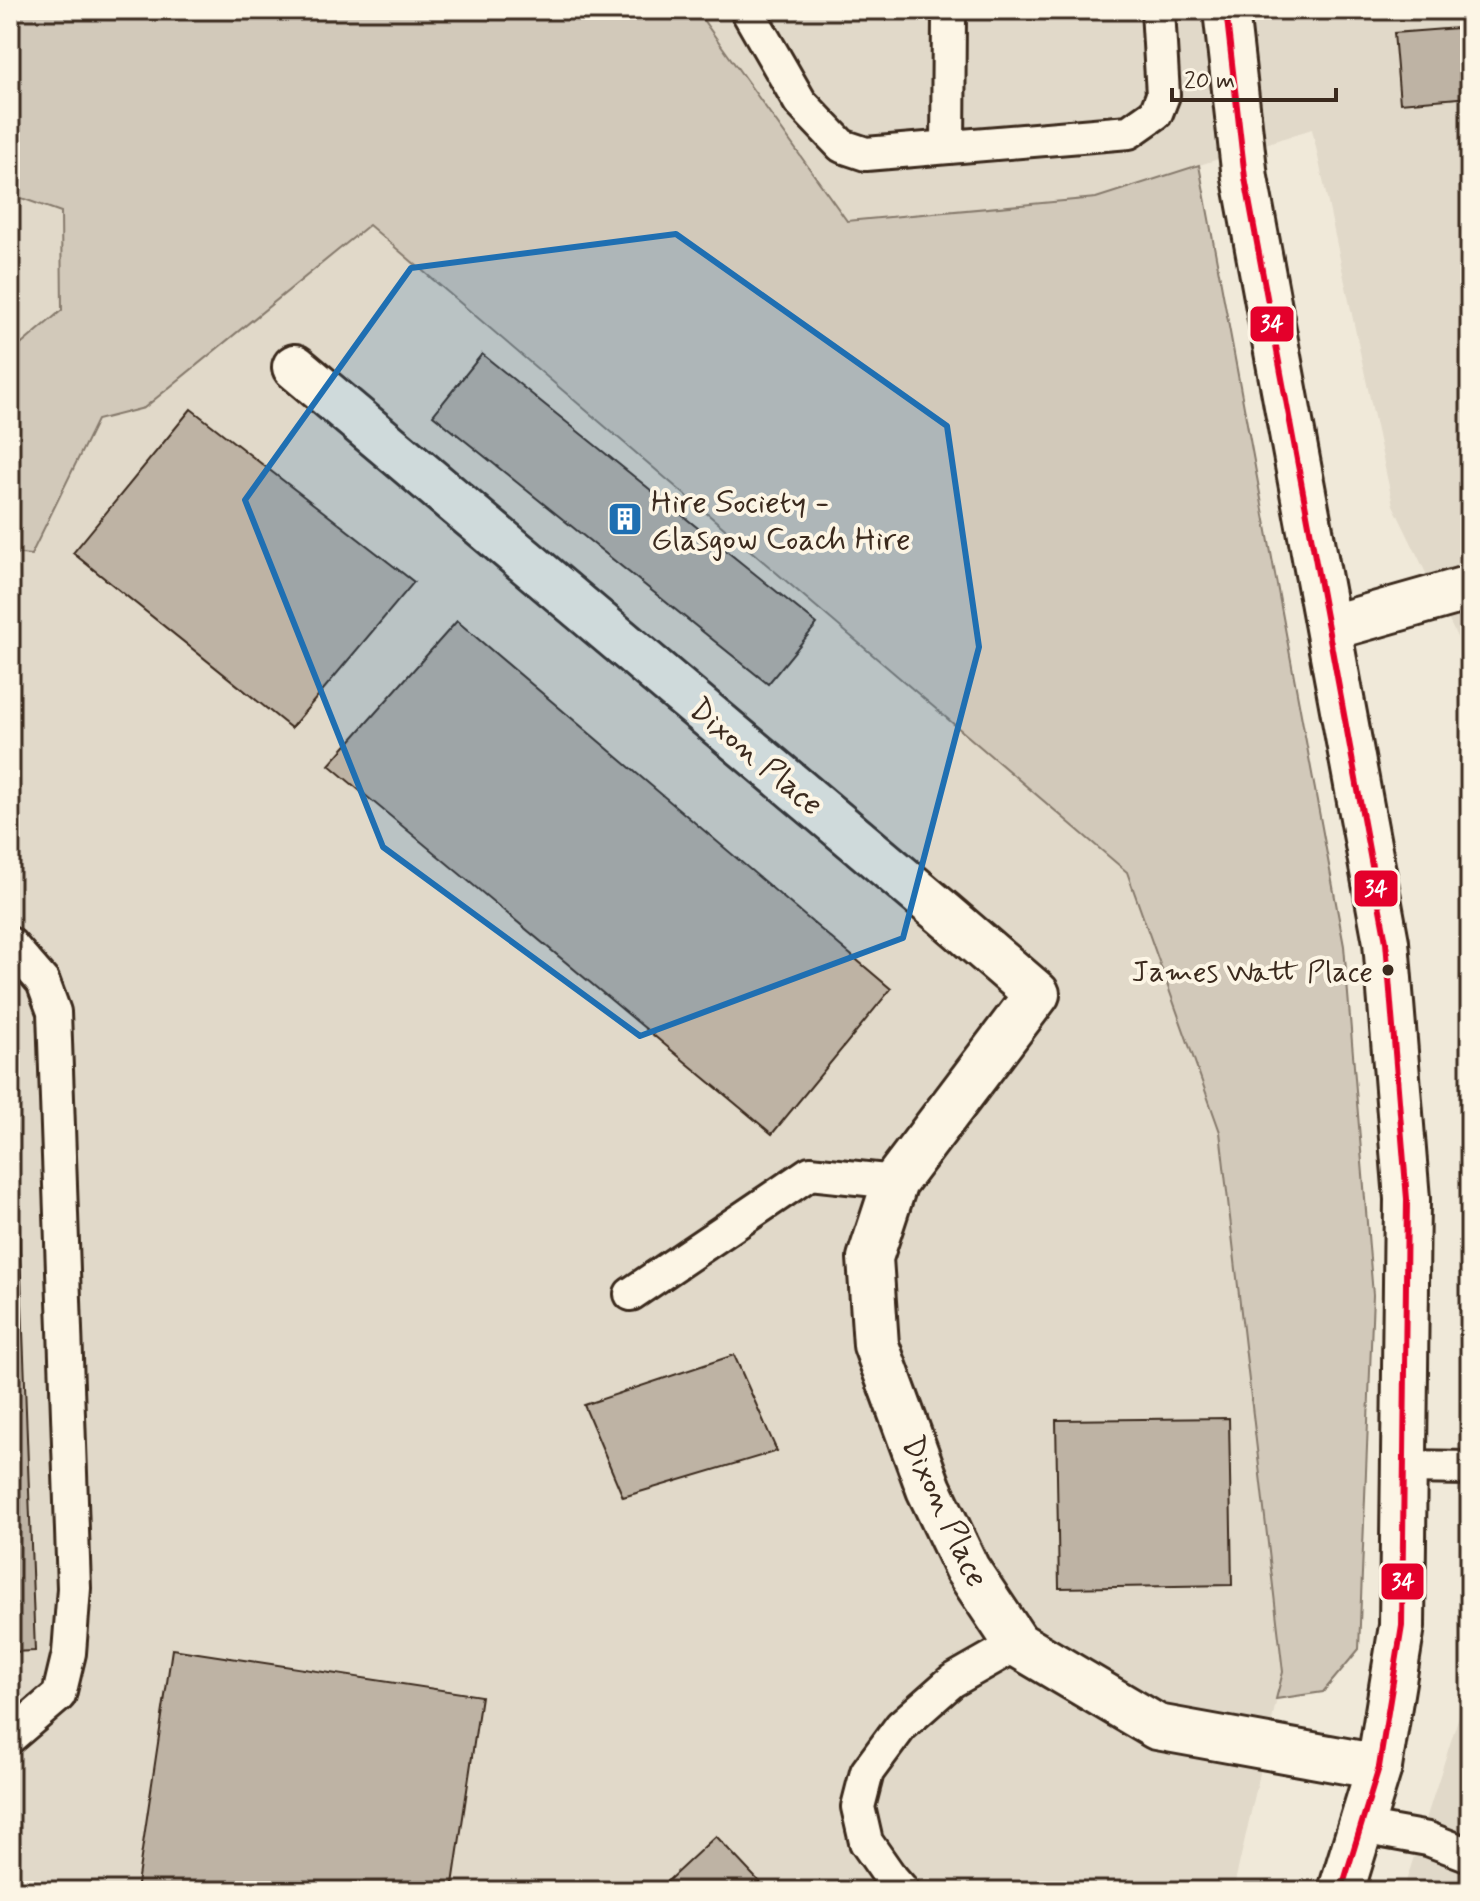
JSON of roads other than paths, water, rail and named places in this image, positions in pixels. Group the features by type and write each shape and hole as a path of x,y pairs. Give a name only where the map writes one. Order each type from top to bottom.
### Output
{"street":[{"path":"1226,10 1245,178 1386,942 1407,1199 1402,1626 1379,1767 1341,1891"},
{"name":"Dixon Place","path":"295,367 1037,994 895,1182 870,1258 876,1345 929,1489 967,1569 1017,1644 1157,1727 1379,1767"},
{"path":"1329,628 1470,588"}],"lane":[{"path":"747,10 800,102 842,146 866,154 1129,132 1156,113 1163,95 1158,10"},
{"path":"948,147 949,17"},
{"path":"10,944 43,982 54,1012 74,1588 69,1653 59,1695 10,1737"},
{"path":"631,1294 810,1173 895,1182"},
{"path":"1405,1467 1470,1468"},
{"path":"903,1891 866,1842 858,1807 867,1772 901,1726 952,1681 1017,1644"},
{"path":"1361,1827 1428,1839 1470,1855"}],"place":[{"name":"Hire Society - Glasgow Coach Hire","path":"625,519"},
{"name":"James Watt Place","path":"1388,970"}]}
